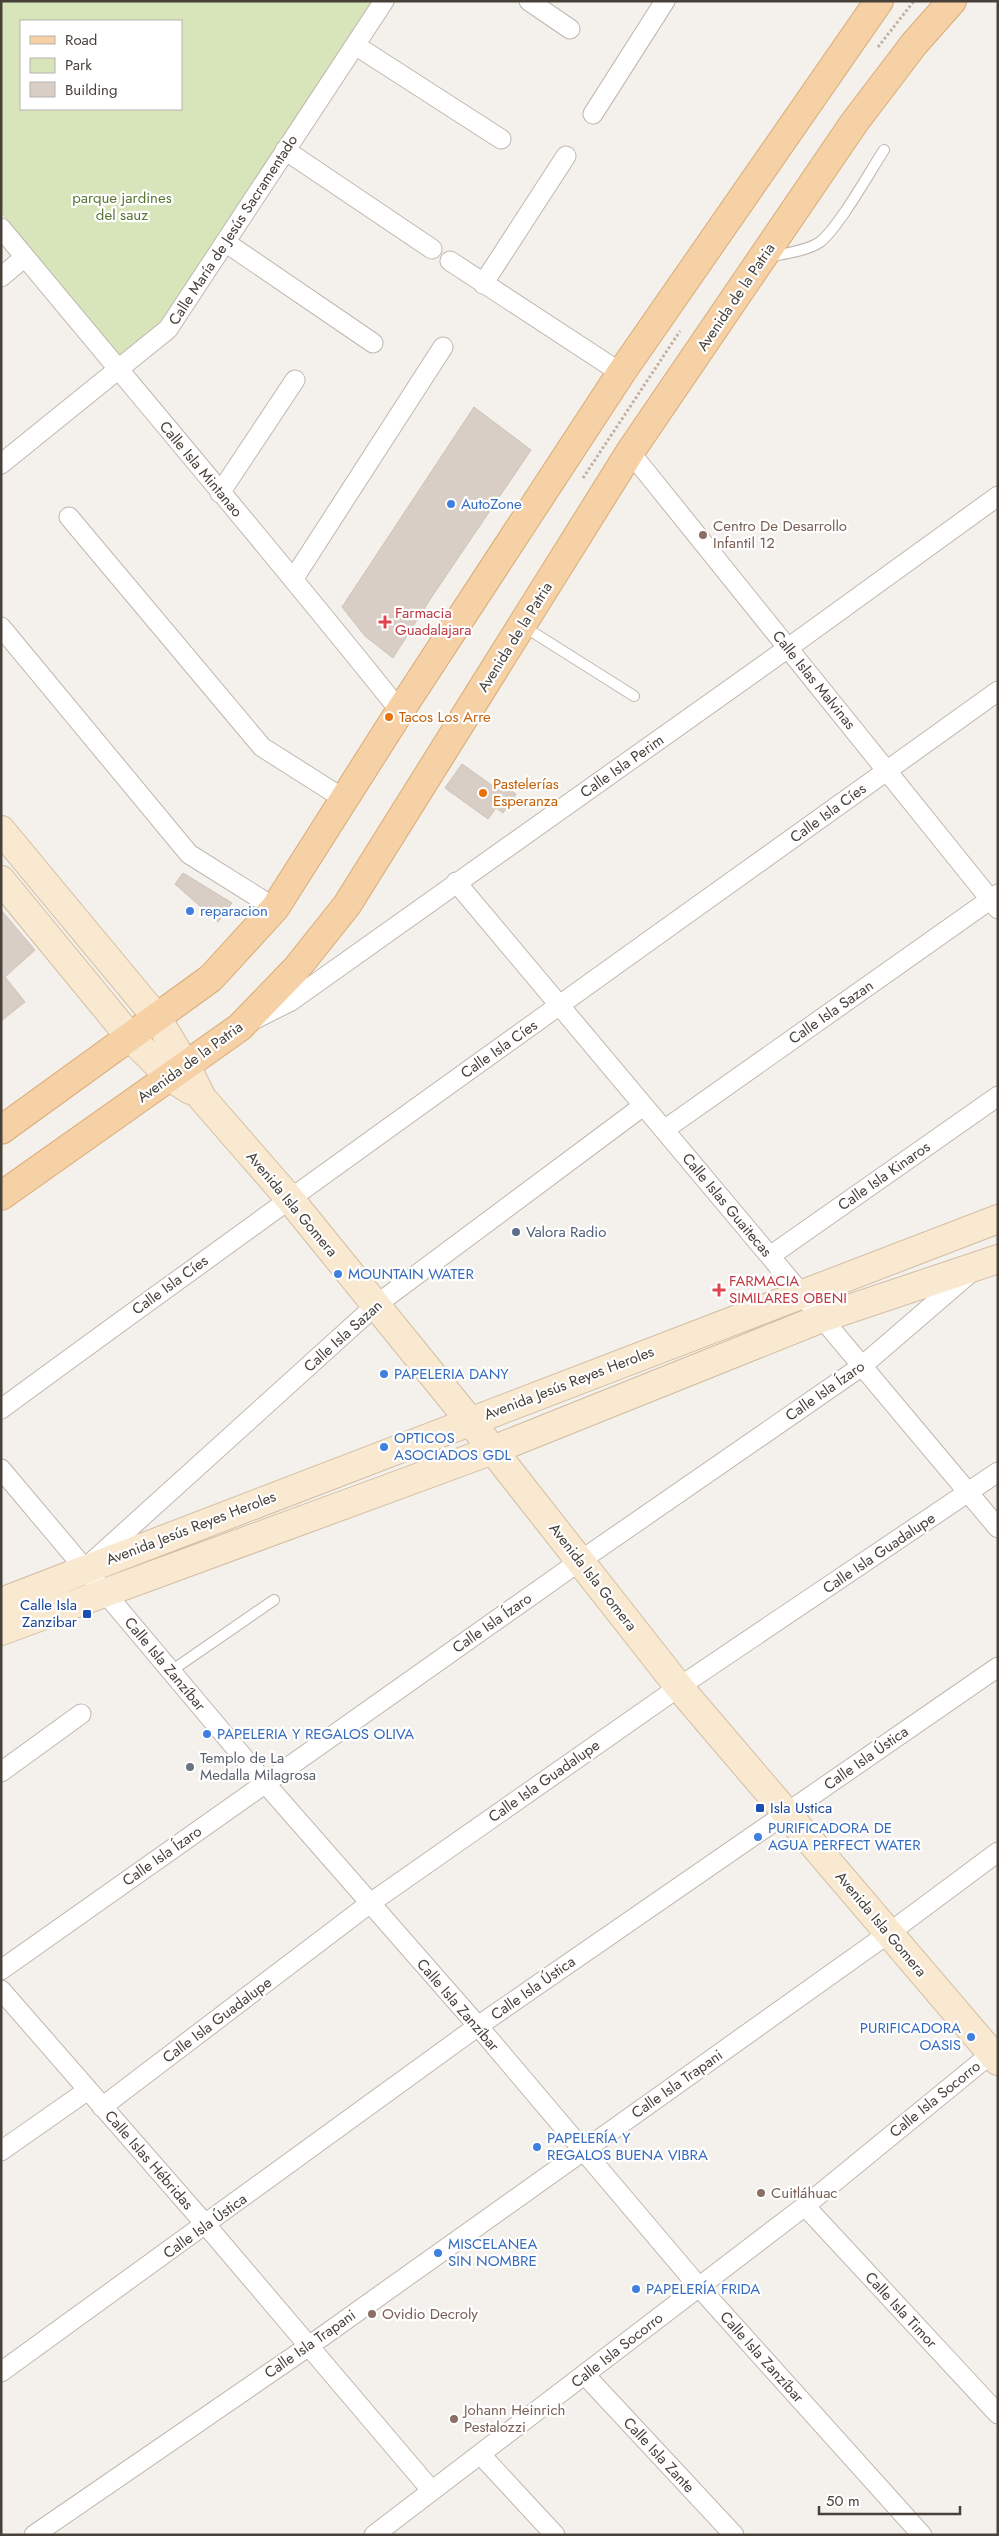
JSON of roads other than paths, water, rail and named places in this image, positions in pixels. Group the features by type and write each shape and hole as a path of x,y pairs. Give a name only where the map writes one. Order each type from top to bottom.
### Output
{"main road":[{"name":"Avenida de la Patria","path":"1,1196 178,1072 240,1026 296,969 347,905 630,452 854,124 914,44 952,1"},
{"path":"1,1130 211,978 275,908 400,711 620,373 878,2"}],"street":[{"name":"Calle María de Jesús Sacramentado","path":"1,464 168,329 384,1"},
{"path":"528,1 570,29"},
{"path":"593,114 665,1"},
{"path":"355,44 501,139"},
{"path":"285,150 432,249"},
{"path":"483,284 566,156"},
{"name":"Calle Isla Mintanao","path":"1,228 220,493 294,578 400,711"},
{"path":"225,242 374,343"},
{"path":"1,277 25,257"},
{"path":"450,261 620,373"},
{"path":"294,578 443,347"},
{"path":"220,493 295,380"},
{"name":"Calle Islas Malvinas","path":"630,452 995,901"},
{"name":"Calle Isla Perim","path":"240,1026 291,1001 788,648 998,496"},
{"path":"69,517 262,747 344,799"},
{"path":"1,627 190,854 275,908"},
{"name":"Calle Isla Cíes","path":"1,1409 288,1198 561,1006 998,691"},
{"name":"Avenida Isla Gomera","path":"1,830 157,1018 178,1072"},
{"name":"Calle Islas Guaitecas","path":"456,882 998,1528"},
{"name":"Avenida Isla Gomera","path":"3,887 130,1037 178,1072 288,1198 494,1450 679,1687 889,1933 996,2054"},
{"name":"Calle Isla Sazan","path":"664,1130 995,901"},
{"name":"Calle Isla Kinaros","path":"770,1256 998,1096"},
{"name":"Calle Isla Sazan","path":"85,1569 376,1305 643,1106"},
{"name":"Avenida Jesús Reyes Heroles","path":"1,1602 801,1293 998,1219"},
{"name":"Avenida Jesús Reyes Heroles","path":"1,1631 494,1450 822,1318 987,1263"},
{"name":"Calle Isla Ízaro","path":"1,1970 580,1561 862,1366 987,1263"},
{"name":"Calle Isla Zanzíbar","path":"1,1469 265,1783 369,1904 478,2026 699,2287 922,2535"},
{"name":"Calle Isla Guadalupe","path":"102,2106 369,1904 679,1687 998,1472"},
{"name":"Calle Isla Ústica","path":"1,2372 478,2026 998,1667"},
{"path":"1,1772 81,1714"},
{"name":"Calle Isla Trapani","path":"34,2535 309,2346 889,1933 998,1852"},
{"name":"Calle Islas Hébridas","path":"1,1990 206,2225 432,2492"},
{"name":"Calle Isla Socorro","path":"382,2533 432,2492 805,2206 996,2054"},
{"path":"1,2152 88,2090"},
{"name":"Calle Isla Timor","path":"805,2206 998,2414"},
{"name":"Calle Isla Zante","path":"584,2375 734,2535"},
{"path":"481,2455 555,2535"}],"lane":[{"path":"762,258 786,254 819,243 831,230 884,150"},
{"path":"522,625 634,696"},
{"path":"171,1671 274,1600"}],"place":[{"name":"AutoZone","path":"451,504"},
{"name":"Centro De Desarrollo Infantil 12","path":"703,535"},
{"name":"Farmacia Guadalajara","path":"385,622"},
{"name":"Tacos Los Arre","path":"389,717"},
{"name":"Pastelerías Esperanza","path":"483,793"},
{"name":"reparacion","path":"190,911"},
{"name":"Valora Radio","path":"516,1232"},
{"name":"MOUNTAIN WATER","path":"338,1274"},
{"name":"FARMACIA SIMILARES OBENI","path":"719,1290"},
{"name":"PAPELERIA DANY","path":"384,1374"},
{"name":"OPTICOS ASOCIADOS GDL","path":"384,1447"},
{"name":"Calle Isla Zanzibar","path":"87,1614"},
{"name":"PAPELERIA Y REGALOS OLIVA","path":"207,1734"},
{"name":"Templo de La Medalla Milagrosa","path":"190,1767"},
{"name":"Isla Ustica","path":"760,1808"},
{"name":"PURIFICADORA DE AGUA PERFECT WATER","path":"758,1837"},
{"name":"PURIFICADORA OASIS","path":"971,2037"},
{"name":"PAPELERÍA Y REGALOS BUENA VIBRA","path":"537,2147"},
{"name":"Cuitláhuac","path":"761,2193"},
{"name":"MISCELANEA SIN NOMBRE","path":"438,2253"},
{"name":"PAPELERÍA FRIDA","path":"636,2289"},
{"name":"Ovidio Decroly","path":"372,2314"},
{"name":"Johann Heinrich Pestalozzi","path":"454,2419"}],"park label":[{"name":"parque jardines del sauz","path":"122,206"}]}
